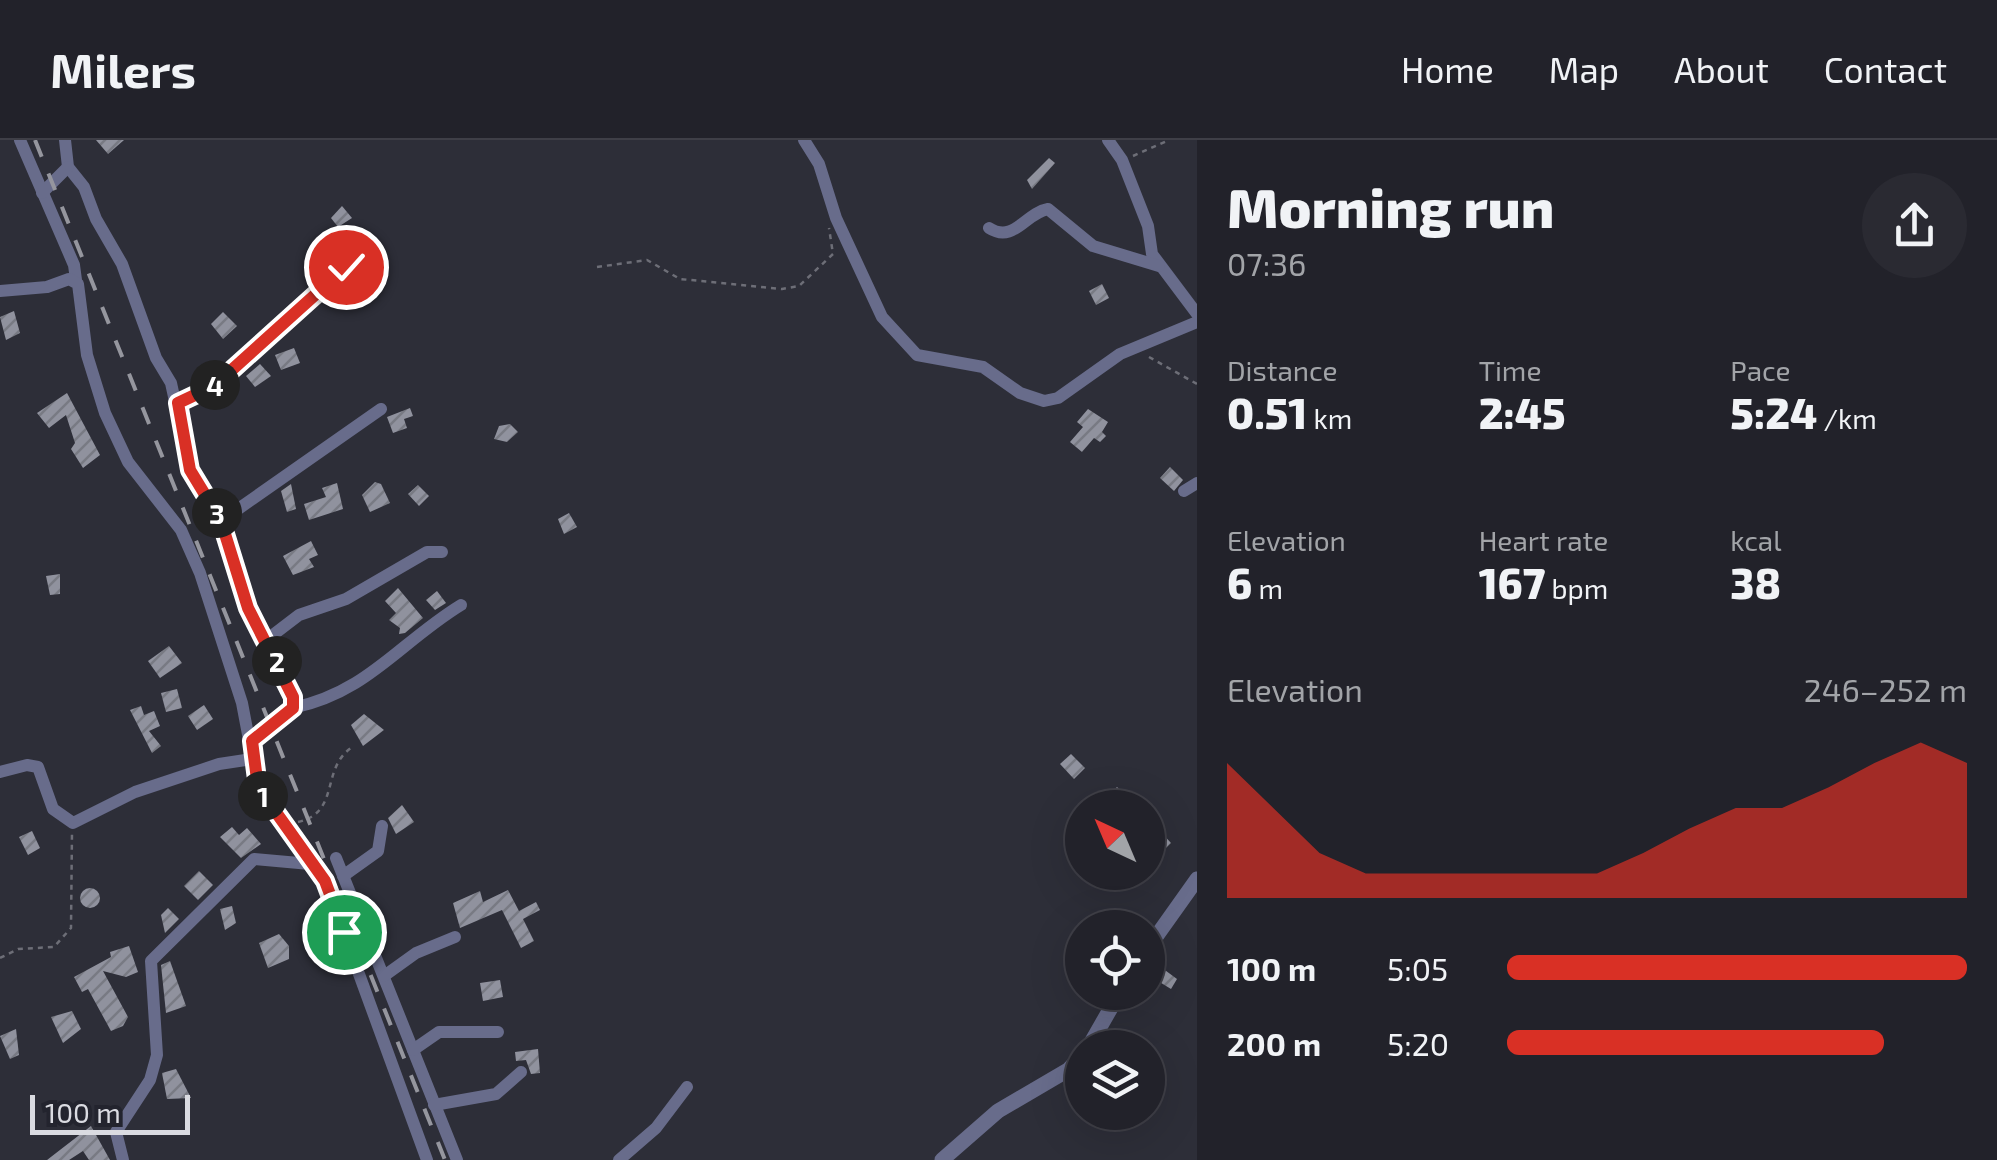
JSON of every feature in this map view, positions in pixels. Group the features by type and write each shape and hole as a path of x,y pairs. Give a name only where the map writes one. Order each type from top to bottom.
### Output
{"street":[{"path":"20,140 74,265 88,355 106,413 128,462 180,530 200,573 252,741 258,787 332,898 427,1160"},
{"path":"65,140 68,168 84,187 137,296 152,346 178,403 190,470 221,521 248,608 293,697 293,708"},
{"path":"804,140 819,164 835,213 882,317 917,355 983,367 1020,393 1044,401 1058,398 1135,348 1197,322"},
{"path":"1108,140 1122,160 1160,266"},
{"path":"42,194 68,168"},
{"path":"988,228 1003,233 1013,230 1033,214 1048,209 1093,246 1160,266 1176,281 1197,314"},
{"path":"178,403 214,386 346,267"},
{"path":"0,291 76,280"},
{"path":"221,521 381,409"},
{"path":"1184,491 1197,483"},
{"path":"265,641 299,616 346,599 427,552 442,552"},
{"path":"252,741 293,708 320,703 373,676 411,639 462,605"},
{"path":"0,772 27,765 38,767 53,810 74,824 135,792 219,764 252,759"},
{"path":"343,876 378,851 382,826"},
{"path":"336,858 457,1160"},
{"path":"123,1160 116,1132 150,1080 157,1055 150,961 254,859 310,864"},
{"path":"1165,924 1197,879"},
{"path":"384,976 416,953 455,937"},
{"path":"413,1050 439,1032 498,1032"},
{"path":"434,1105 496,1094 521,1072"},
{"path":"942,1160 998,1111 1065,1072"},
{"path":"618,1160 656,1128 687,1087"}],"path":[{"path":"1122,160 1169,140"},
{"path":"597,268 647,260 680,279 766,289 799,286 832,254 828,232 835,213"},
{"path":"1135,348 1197,384"},
{"path":"286,824 308,820 328,800 334,764 354,746"},
{"path":"0,958 18,950 54,947 71,928 68,858 74,824"}],"building":[{"path":"96,140 124,140 108,154"},
{"path":"1049,158 1055,163 1032,189 1027,180"},
{"path":"342,206 352,218 338,227 331,218"},
{"path":"1102,284 1109,298 1096,305 1089,291"},
{"path":"14,311 20,333 6,340 0,317"},
{"path":"223,312 237,326 223,339 211,324"},
{"path":"294,348 300,363 281,370 275,355"},
{"path":"260,364 271,376 255,387 246,376"},
{"path":"67,393 100,455 83,468 71,449 75,443 66,415 49,428 37,413"},
{"path":"410,408 413,416 404,419 407,428 393,433 387,417"},
{"path":"1088,409 1108,422 1102,432 1106,436 1100,442 1094,438 1082,452 1070,442 1083,427 1077,422"},
{"path":"510,424 518,432 507,442 494,439 499,426"},
{"path":"1170,467 1183,480 1174,491 1160,478"},
{"path":"375,482 381,484 390,503 370,512 362,495"},
{"path":"337,483 343,509 309,520 304,504 326,497 322,488"},
{"path":"291,484 296,509 287,512 281,491"},
{"path":"418,485 429,496 419,506 408,494"},
{"path":"569,513 577,527 564,534 558,519"},
{"path":"311,541 318,555 309,559 314,567 293,575 283,556"},
{"path":"60,574 60,594 50,595 46,576"},
{"path":"398,588 423,618 399,634 400,628 389,620 396,613 385,601"},
{"path":"437,591 446,603 435,610 426,600"},
{"path":"169,646 182,663 160,678 148,661"},
{"path":"177,689 182,708 166,712 161,693"},
{"path":"204,705 213,719 197,730 188,716"},
{"path":"141,706 144,715 154,711 160,726 149,731 161,746 152,753 130,710"},
{"path":"364,714 384,730 363,746 351,725"},
{"path":"1071,754 1085,768 1074,779 1060,764"},
{"path":"402,805 414,822 396,834 388,818"},
{"path":"232,827 239,835 247,828 261,844 241,858 220,837"},
{"path":"32,831 40,848 28,855 19,837"},
{"path":"199,871 213,885 198,900 184,886"},
{"path":"90,888 100,898 90,908 80,898"},
{"path":"508,890 519,911 536,902 540,910 523,919 534,941 521,948 502,910 460,928 453,903 480,891 483,902"},
{"path":"232,906 236,923 225,930 220,909"},
{"path":"168,908 179,919 165,933 161,915"},
{"path":"279,934 289,946 289,959 268,968 259,943"},
{"path":"129,946 138,972 126,977 103,971 128,1017 123,1026 111,1031 88,989 82,992 74,977 111,957 110,952"},
{"path":"170,961 186,1006 166,1013 161,965"},
{"path":"1165,970 1177,979 1171,989 1165,985"},
{"path":"500,980 503,997 483,1001 480,983"},
{"path":"72,1011 81,1029 63,1043 51,1017"},
{"path":"16,1029 19,1055 10,1059 0,1036"},
{"path":"538,1049 540,1073 531,1074 526,1060 516,1061 515,1052"},
{"path":"176,1069 191,1098 167,1099 162,1073"},
{"path":"91,1126 110,1160 89,1160 83,1151 69,1160 47,1160"}],"railway":[{"path":"35,140 445,1160"}],"route":[{"path":"344,932 325,881 258,787 252,741 293,708 293,697 248,608 221,521 190,470 178,403 214,386 346,267"}]}
